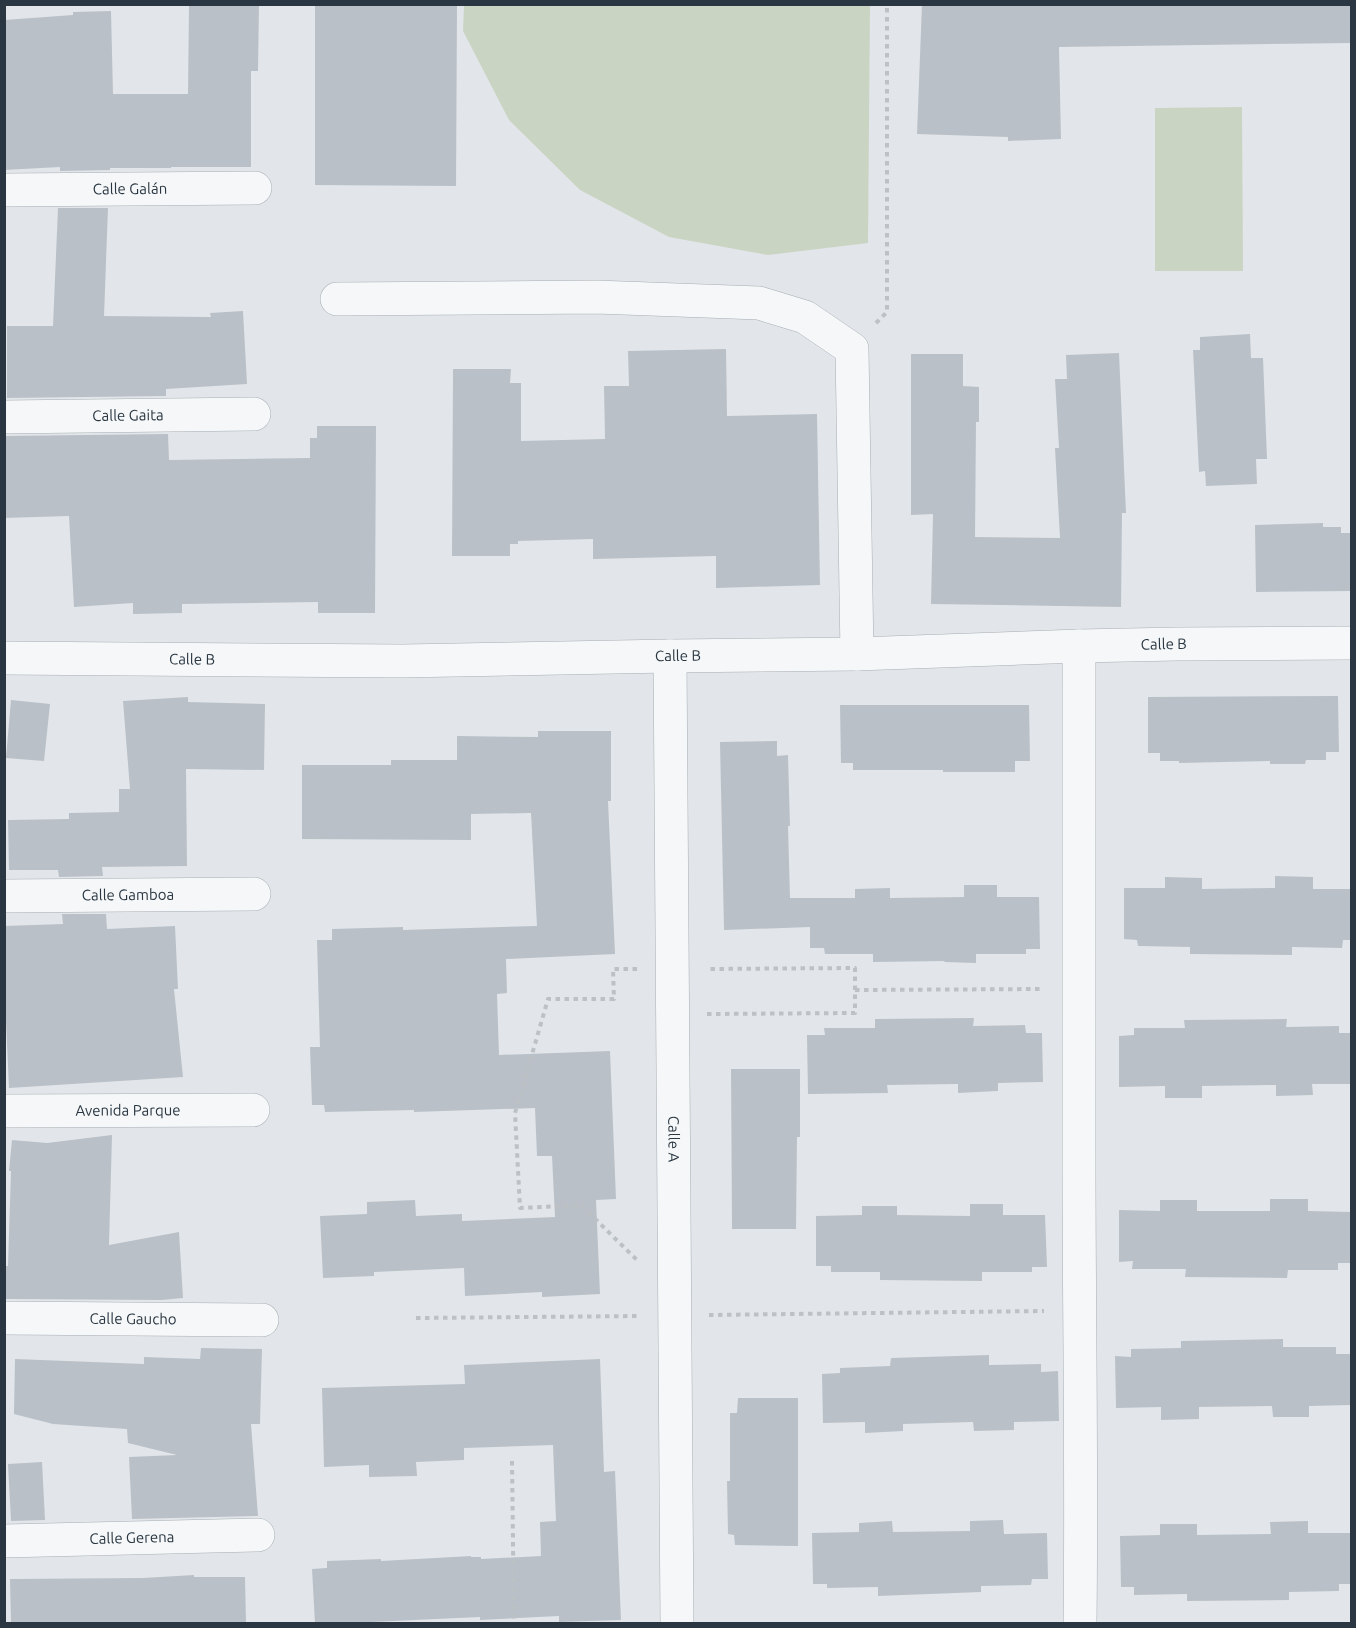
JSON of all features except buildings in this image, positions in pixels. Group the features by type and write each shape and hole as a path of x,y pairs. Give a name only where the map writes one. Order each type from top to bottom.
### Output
{"street":[{"name":"Calle Galán","path":"4,190 255,188"},
{"path":"337,298 596,297 759,303 805,317 852,349 857,654"},
{"name":"Calle Gaita","path":"4,417 254,414"},
{"name":"Calle B","path":"4,658 403,661 857,654 1177,644 1352,643"},
{"path":"1079,646 1082,1479 1080,1623"},
{"name":"Calle A","path":"670,656 677,1623"},
{"name":"Calle Gamboa","path":"4,896 254,894"},
{"name":"Avenida Parque","path":"4,1111 253,1110"},
{"name":"Calle Gaucho","path":"4,1318 262,1320"},
{"name":"Calle Gerena","path":"4,1541 258,1535"}],"path":[{"path":"852,349 887,312 887,4"},
{"path":"855,990 1080,989"},
{"path":"416,1318 1080,1311"},
{"path":"512,1461 514,1623"}],"green space":[{"path":"464,5 870,5 868,243 768,255 669,237 580,190 509,120 463,31"},
{"path":"1242,107 1243,271 1155,271 1155,108"}]}
